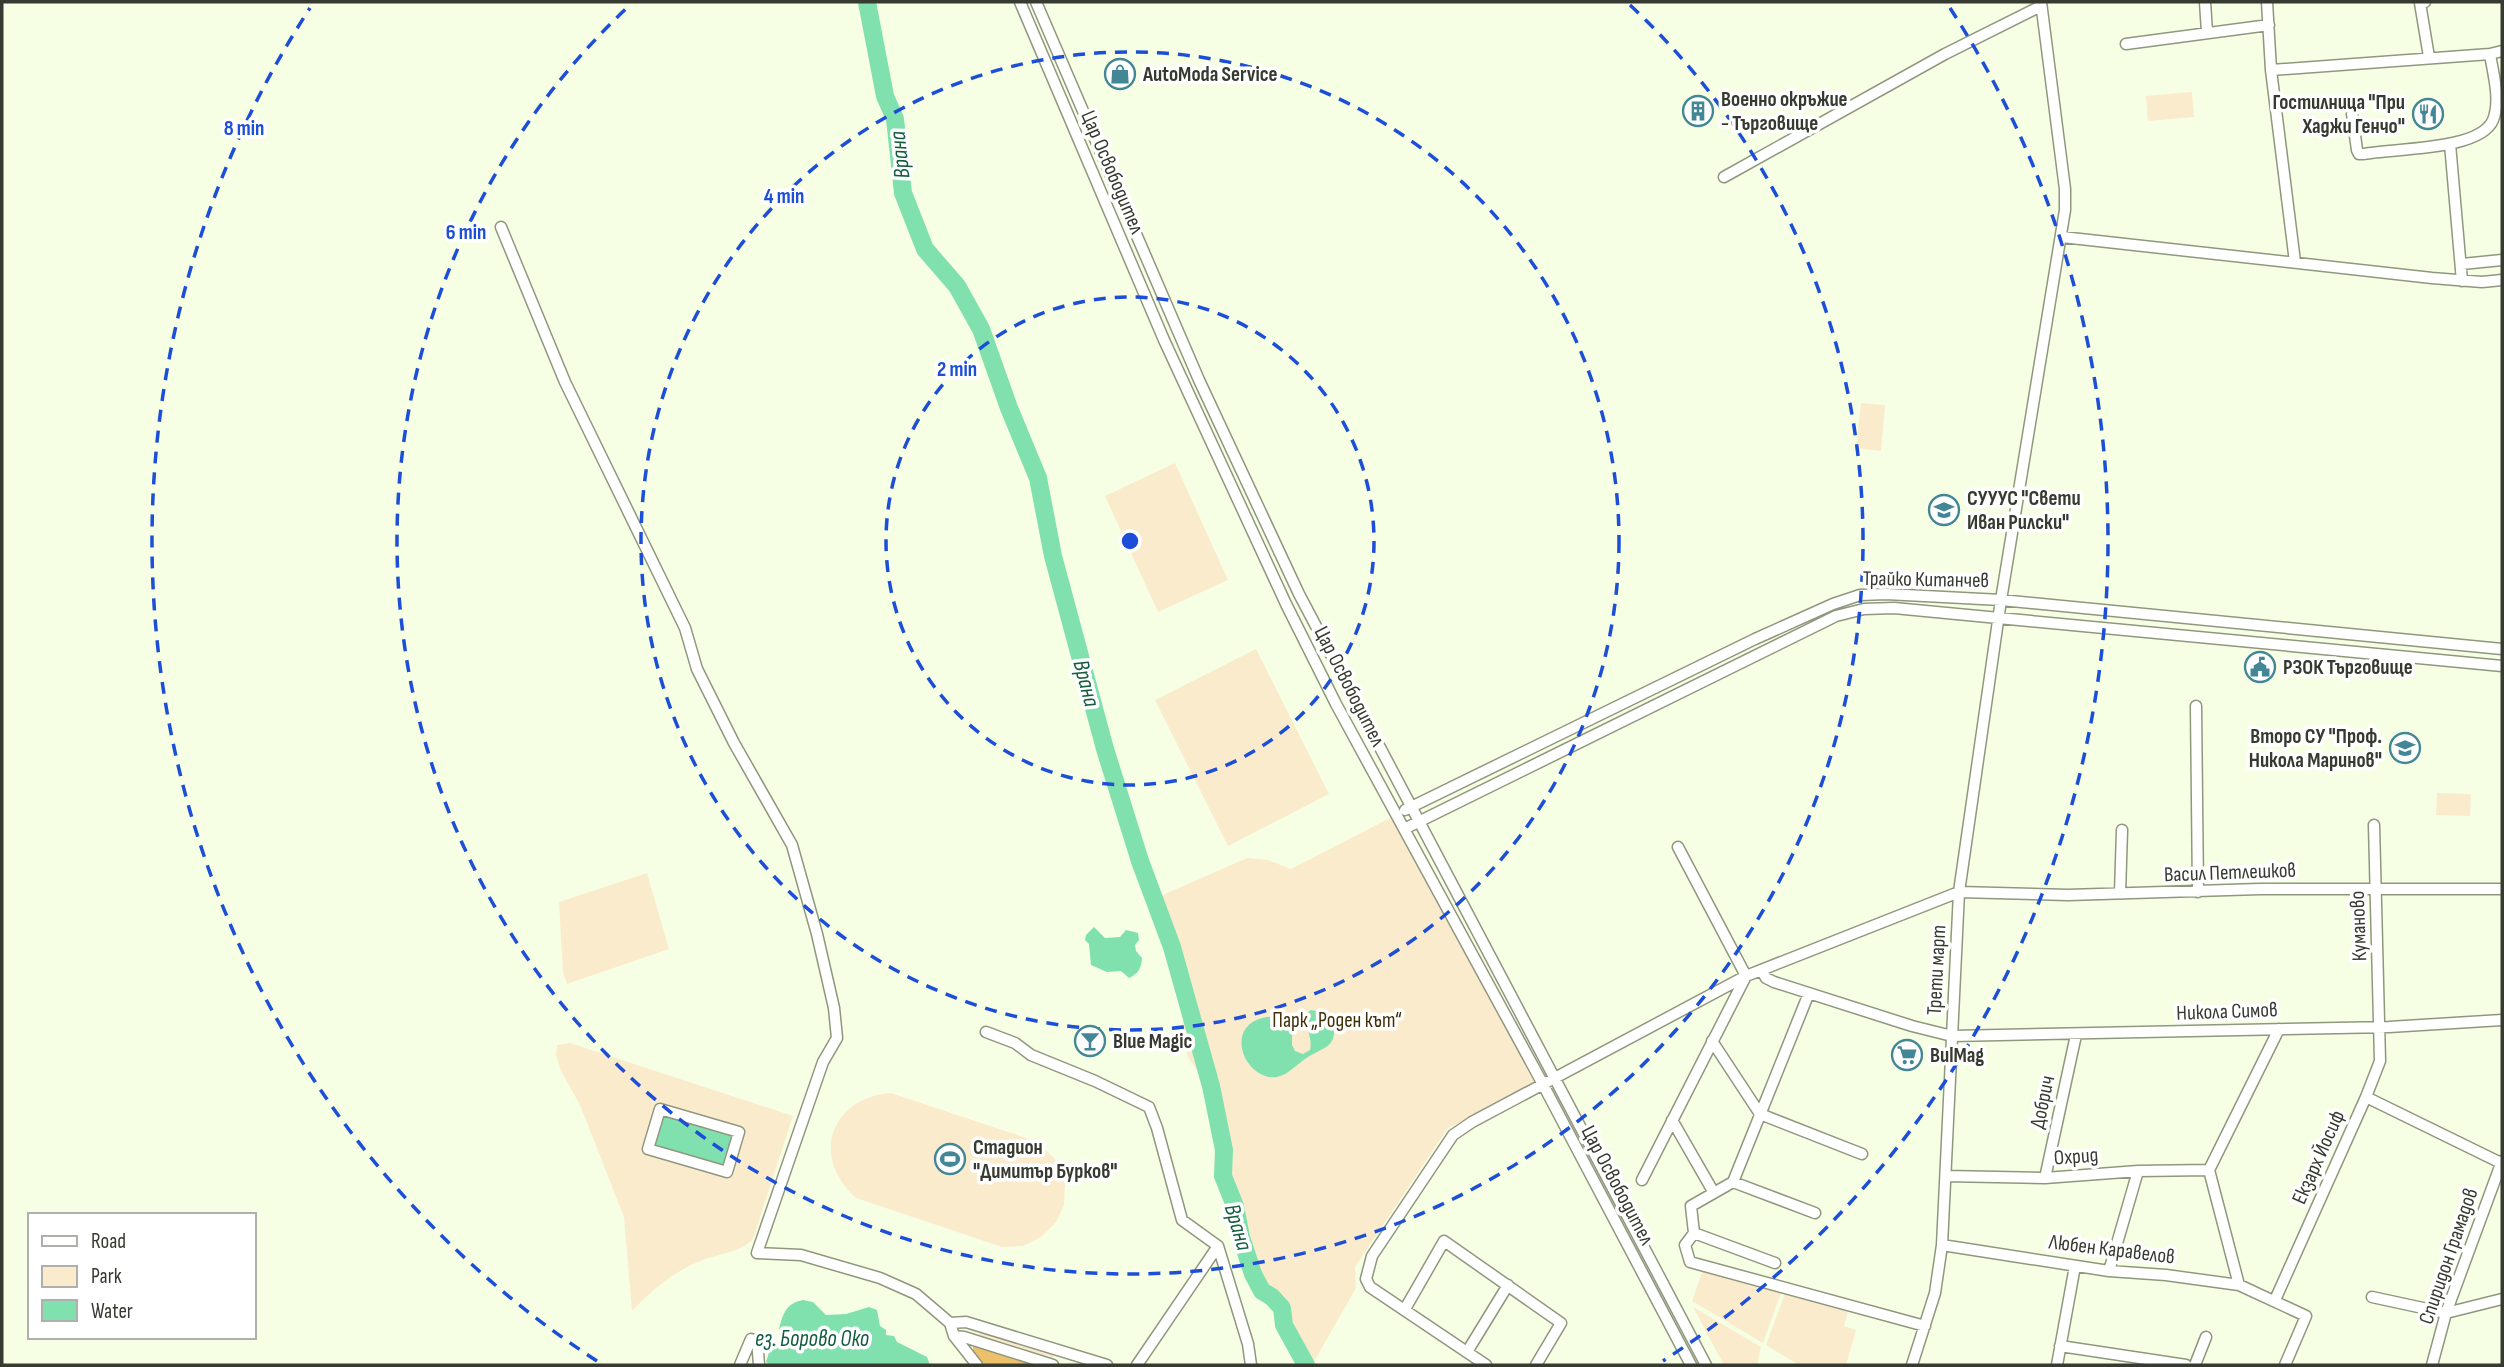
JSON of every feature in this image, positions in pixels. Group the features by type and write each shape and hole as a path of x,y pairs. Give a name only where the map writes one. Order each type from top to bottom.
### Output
{"street":[{"name":"Цар Освободител","path":"1020,2 1193,403 1286,604 1336,704 1691,1365"},
{"name":"Цар Освободител","path":"1036,2 1199,380 1299,594 1706,1365"},
{"path":"2205,2 2207,32"},
{"path":"2267,2 2271,70 2295,262"},
{"path":"2425,2 2420,3 2429,57"},
{"path":"1724,177 2041,4"},
{"name":"Трети март","path":"1912,1365 1935,1293 1942,1245 1959,892 2001,600 2065,209 2065,189 2041,4"},
{"path":"2126,44 2269,25"},
{"path":"2271,70 2502,51"},
{"path":"2352,114 2359,154 2450,144 2481,133 2493,121 2499,95 2490,54"},
{"path":"2450,144 2462,281"},
{"path":"501,227 565,382 685,628 697,669 734,743 792,845 820,945 834,1008 837,1038 823,1062 757,1253 801,1255 880,1278 916,1294 950,1323 977,1365"},
{"path":"2062,237 2462,281 2502,280"},
{"path":"2462,264 2502,260"},
{"name":"Трайко Китанчев","path":"1396,815 1755,639 1833,604 1860,595 2001,600 2502,649"},
{"name":"Трайко Китанчев","path":"1404,829 1851,611 1878,607 1999,617 2502,666"},
{"path":"2196,706 2198,892"},
{"name":"Куманово","path":"2374,825 2381,1027"},
{"path":"2120,893 2122,830"},
{"path":"1678,847 1746,976"},
{"name":"Васил Петлешков","path":"1959,892 2502,889"},
{"path":"1486,1365 1370,1287 1366,1279 1372,1256 1453,1135 1472,1122 1746,976 1959,892"},
{"name":"Никола Симов","path":"1762,971 1766,978 1774,982 1952,1036 2381,1027 2502,1020"},
{"path":"1642,1180 1746,976"},
{"path":"1809,993 1733,1182 1691,1206 1694,1233 1685,1245 1690,1262 1925,1326"},
{"name":"Екзарх Йосиф","path":"2275,1300 2367,1097 2380,1061 2381,1027"},
{"path":"2239,1285 2209,1170 2279,1029"},
{"path":"986,1032 1015,1043 1031,1055 1149,1107 1182,1220 1218,1246 1248,1344 1251,1365"},
{"name":"Добрич","path":"2045,1178 2076,1035"},
{"path":"1712,1041 1760,1114 1862,1154"},
{"path":"2367,1097 2502,1162"},
{"path":"660,1109 739,1132 727,1172 648,1149 660,1109"},
{"path":"1672,1120 1714,1193"},
{"name":"Спиридон Грамадов","path":"2432,1365 2446,1312 2502,1162"},
{"name":"Охрид","path":"1946,1176 2045,1178 2138,1171 2209,1170"},
{"path":"2109,1271 2138,1171"},
{"path":"1733,1182 1815,1213"},
{"path":"1694,1233 1774,1263"},
{"path":"1405,1309 1444,1241 1561,1323 1535,1365"},
{"name":"Любен Каравелов","path":"1942,1245 2109,1271 2166,1275 2239,1285 2306,1316 2285,1365"},
{"path":"1137,1365 1218,1246"},
{"path":"2057,1365 2075,1266"},
{"path":"1467,1352 1508,1285"},
{"path":"2372,1297 2446,1312 2502,1299"},
{"path":"950,1323 966,1322 1107,1365"},
{"path":"959,1337 966,1322"},
{"path":"959,1337 1054,1365 1060,1350"},
{"path":"2195,1365 2206,1337"},
{"path":"740,1365 754,1339 758,1365"},
{"path":"2060,1346 2186,1365"}],"green space":[{"path":"2192,92 2194,117 2148,121 2146,96"},
{"path":"1861,403 1885,405 1881,451 1856,448"},
{"path":"1175,463 1228,580 1158,612 1105,496"},
{"path":"1256,649 1329,794 1228,846 1155,700"},
{"path":"2437,793 2471,794 2470,816 2436,815"},
{"name":"Парк „Роден кът“","path":"1392,817 1538,1084 1448,1128 1355,1267 1356,1288 1312,1365 1308,1365 1253,1266 1238,1228 1227,1174 1226,1125 1188,1057 1182,1030 1185,1007 1158,897 1247,858 1268,860 1291,869"},
{"path":"647,873 669,949 567,984 563,972 559,902"},
{"path":"570,1043 793,1116 753,1239 736,1250 703,1260 673,1275 632,1311 624,1217 580,1105 561,1071 556,1055 557,1045"},
{"path":"891,1093 1038,1142 1054,1158 1065,1183 1064,1205 1056,1222 1041,1237 1023,1246 1002,1247 856,1198 842,1182 833,1165 833,1132 841,1118 853,1106 870,1097"},
{"path":"1703,1269 1782,1290 1763,1343 1692,1301"},
{"path":"1786,1291 1848,1312 1844,1326 1856,1330 1846,1365 1799,1365 1766,1345"},
{"path":"1693,1307 1761,1347 1757,1365 1724,1365"},
{"path":"980,1330 1055,1353 1052,1362 978,1337"}],"shaded area":[{"path":"973,1345 1038,1365 985,1365 973,1351"}],"water":[{"path":"1094,927 1105,938 1120,937 1126,930 1138,933 1139,940 1135,945 1142,958 1137,972 1129,978 1121,971 1107,972 1091,965 1089,944 1085,940"},
{"path":"1311,1010 1321,1012 1334,1023 1333,1037 1328,1045 1277,1077 1266,1076 1248,1063 1241,1043 1244,1032 1250,1024 1262,1018 1282,1018 1292,1023 1292,1045 1295,1051 1303,1054 1310,1050 1305,1015"},
{"path":"661,1112 736,1133 726,1169 651,1147"},
{"name":"ез. Борово Око","path":"803,1300 813,1302 826,1315 846,1314 869,1307 877,1310 880,1326 886,1330 886,1335 894,1336 897,1342 927,1357 930,1365 769,1365 766,1362 771,1346 780,1342 785,1334 779,1329 784,1314 793,1304"}],"waterway":[{"name":"Врана","path":"867,2 885,96 895,119 903,193 925,249 957,286 981,329 1038,478 1053,556 1105,749 1140,861 1172,947 1211,1086 1224,1150 1223,1176 1235,1206 1241,1237 1253,1274 1262,1291 1282,1308 1284,1325 1306,1365"}],"place":[{"name":"AutoModa Service","path":"1120,74"},
{"name":"Военно окръжие - Търговище","path":"1698,111"},
{"name":"Гостилница \"При Хаджи Генчо\"","path":"2428,114"},
{"name":"СУУУС \"Свети Иван Рилски\"","path":"1944,510"},
{"name":"РЗОК Търговище","path":"2260,667"},
{"name":"Второ СУ \"Проф. Никола Маринов\"","path":"2405,748"},
{"name":"Blue Magic","path":"1090,1041"},
{"name":"BulMag","path":"1907,1055"},
{"name":"Стадион \"Димитър Бурков\"","path":"950,1159"}]}
